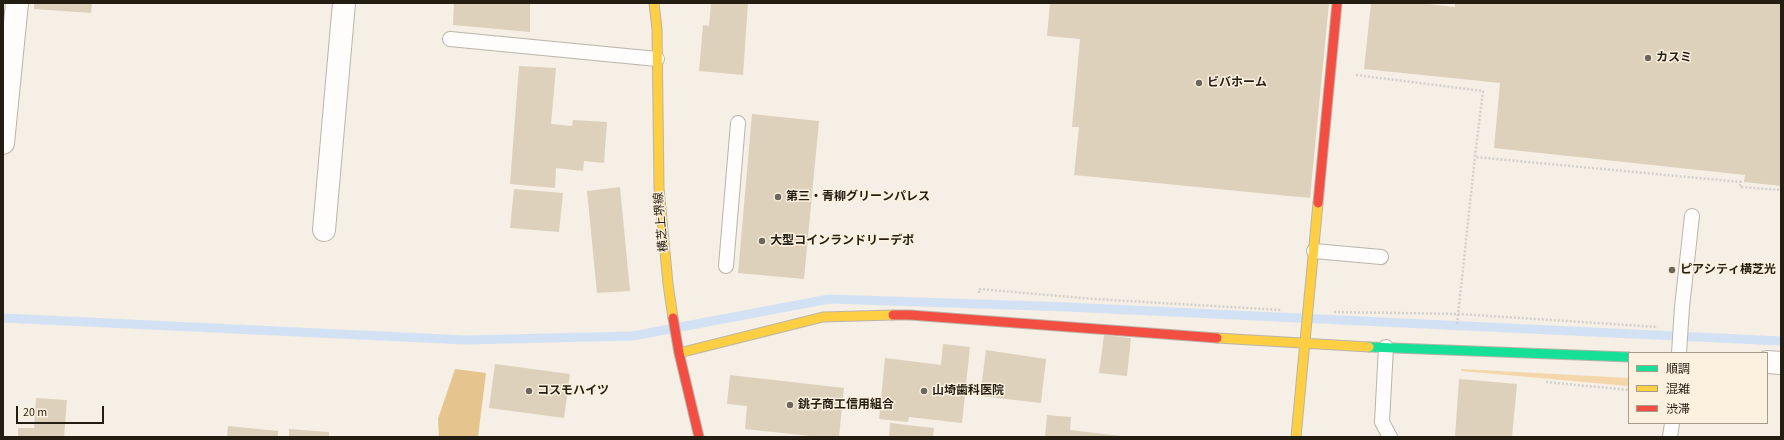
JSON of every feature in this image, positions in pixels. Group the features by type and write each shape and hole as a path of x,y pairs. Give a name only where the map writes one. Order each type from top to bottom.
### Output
{"street":[{"path":"3,143 17,3"},
{"path":"324,230 344,3"},
{"name":"横芝上堺線","path":"654,3 657,29 659,188 668,284 679,353 699,437"},
{"path":"1296,437 1337,3"},
{"path":"679,353 823,317 910,315 1386,347 1628,357"},
{"path":"1768,362 1781,363"}],"lane":[{"path":"450,39 657,59"},
{"path":"726,266 738,123"},
{"path":"1679,352 1682,308 1692,216"},
{"path":"1314,251 1381,257"},
{"path":"1386,347 1382,422 1390,437"},
{"path":"1670,437 1672,424"}],"path":[{"path":"1350,74 1483,91 1458,316"},
{"path":"1475,157 1741,182 1740,187 1781,190"},
{"path":"979,289 1094,299 1308,311 1458,316 1681,328"}],"shaded area":[{"path":"455,369 486,373 478,437 439,437 438,419"},
{"path":"1461,369 1628,378 1628,386 1461,371"}],"building":[{"path":"34,3 92,3 91,13 34,9"},
{"path":"454,3 530,3 530,32 453,25"},
{"path":"711,3 748,3 743,75 699,71 703,25 709,26"},
{"name":"ビバホーム","path":"1050,3 1329,3 1310,198 1074,175 1079,127 1072,127 1080,39 1047,36"},
{"path":"1371,3 1419,3 1455,7 1455,3 1781,3 1781,186 1744,182 1745,175 1494,148 1500,83 1364,69"},
{"path":"519,66 556,68 551,124 572,126 573,120 607,122 604,163 584,161 583,171 556,168 555,188 510,184"},
{"name":"第三・青柳グリーンパレス","path":"752,114 819,121 804,279 738,273"},
{"path":"620,187 630,291 597,293 587,191"},
{"path":"514,189 563,193 559,232 510,228"},
{"path":"1104,335 1131,338 1127,376 1099,373"},
{"name":"山埼歯科医院","path":"943,344 970,347 962,423 909,417 908,422 879,419 885,358 941,365"},
{"path":"986,350 1046,359 1041,403 980,396"},
{"name":"コスモハイツ","path":"495,364 570,374 564,418 489,408"},
{"name":"銚子商工信用組合","path":"730,375 844,388 839,437 820,437 745,429 747,406 727,404"},
{"path":"1459,379 1517,384 1512,437 1455,437"},
{"path":"36,398 67,400 64,437 18,437 18,428 34,428"},
{"path":"1047,415 1071,417 1070,430 1121,437 1045,437"},
{"path":"890,423 934,428 933,437 889,437"},
{"path":"228,426 278,431 278,437 227,437"},
{"path":"289,429 329,432 329,437 289,437"}],"waterway":[{"path":"3,318 466,340 633,336 829,299 1068,307 1781,341"}],"traffic: fast":[{"path":"1369,347 1628,357"}],"traffic: slow":[{"path":"654,3 657,29 659,188 668,284 673,318"},
{"path":"1296,437 1318,203"},
{"path":"679,353 823,317 893,315"},
{"path":"1217,338 1369,347"}],"traffic: jam":[{"path":"1318,203 1337,3"},
{"path":"893,315 910,315 1217,338"},
{"path":"673,318 679,353 699,437"}],"place":[{"name":"カスミ","path":"1648,58"},
{"name":"ビバホーム","path":"1199,83"},
{"name":"第三・青柳グリーンパレス","path":"778,197"},
{"name":"大型コインランドリーデポ","path":"762,241"},
{"name":"ピアシティ横芝光","path":"1672,270"},
{"name":"コスモハイツ","path":"529,391"},
{"name":"山埼歯科医院","path":"924,391"},
{"name":"銚子商工信用組合","path":"790,405"}]}
